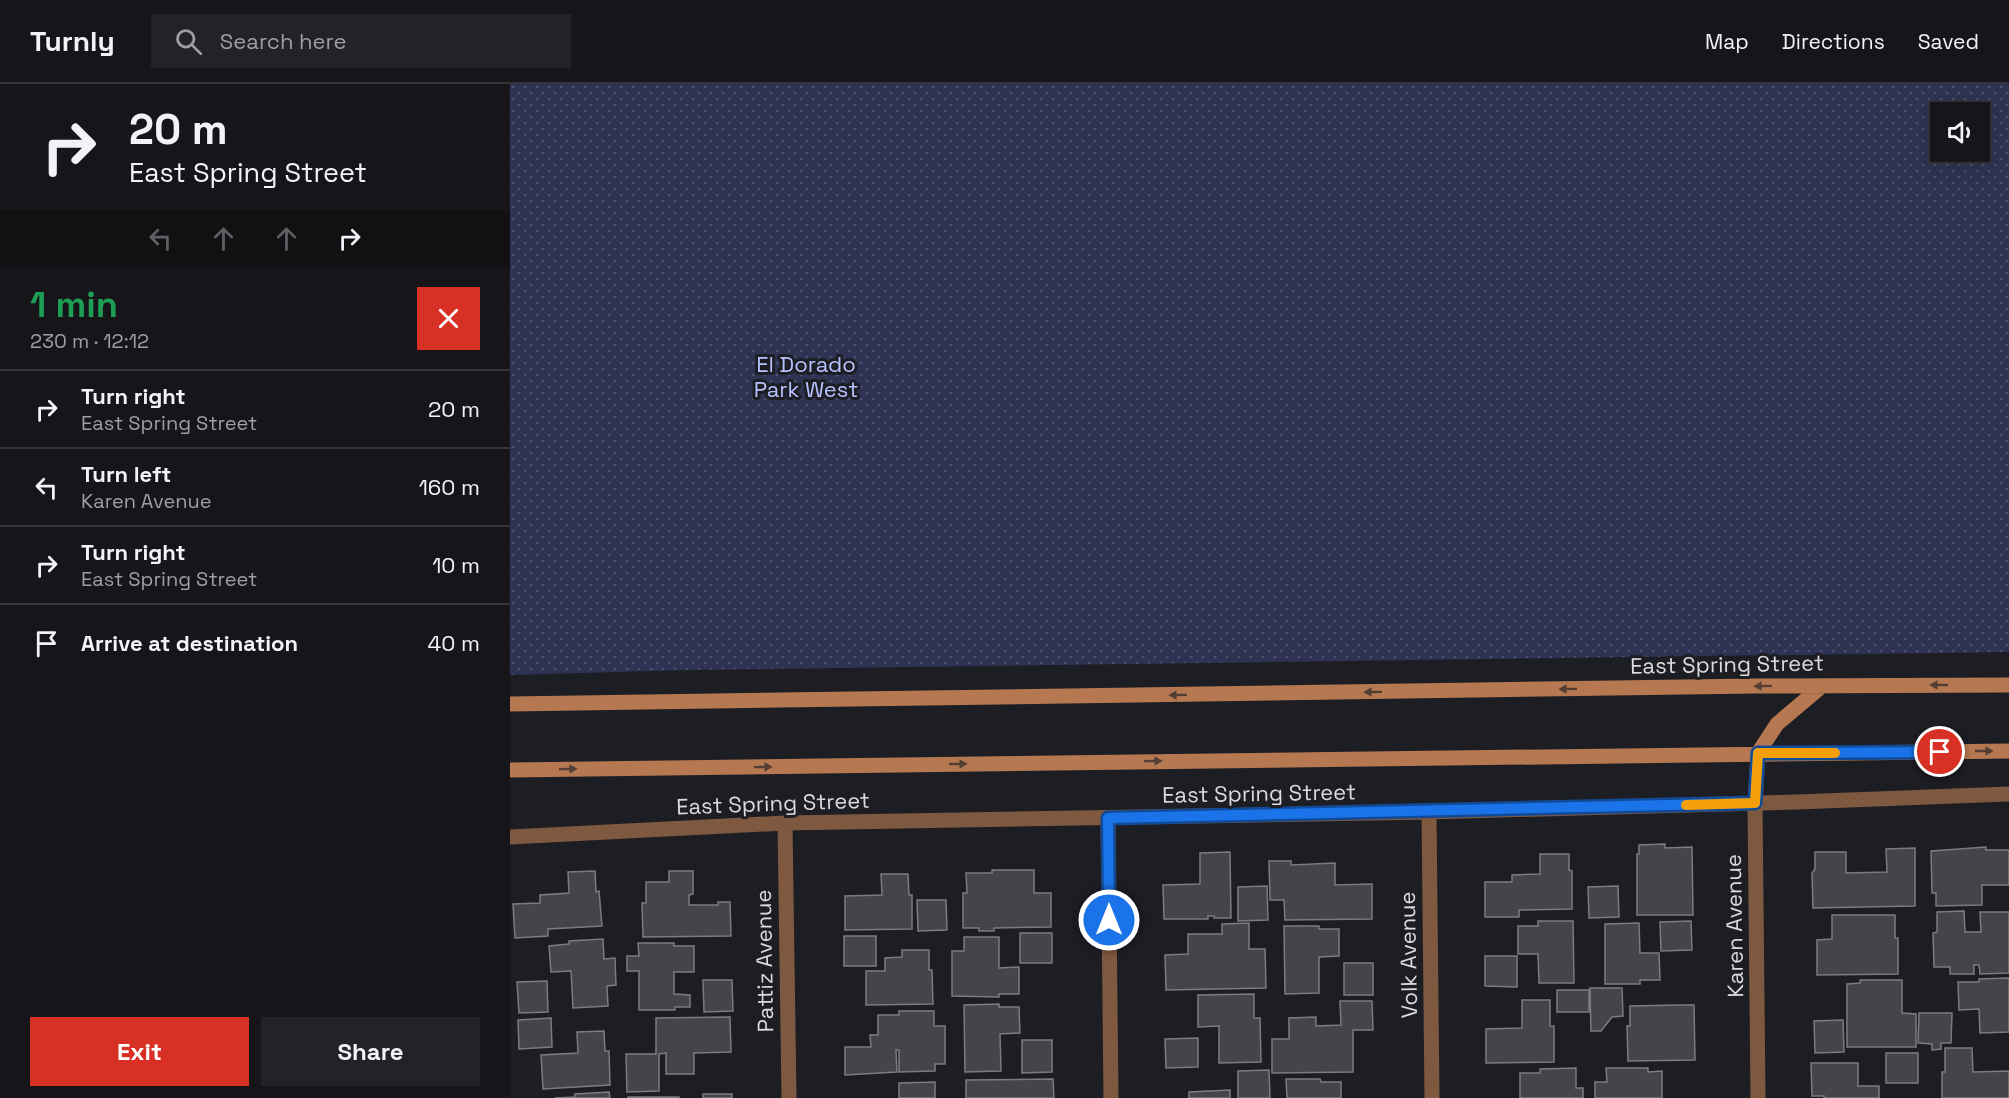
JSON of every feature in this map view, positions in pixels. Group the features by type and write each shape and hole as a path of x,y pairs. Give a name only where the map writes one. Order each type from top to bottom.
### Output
{"main road":[{"name":"East Spring Street","path":"510,704 2009,685"},
{"path":"1758,753 1778,724 1822,686"},
{"name":"East Spring Street","path":"510,770 2009,751"}],"street":[{"name":"Karen Avenue","path":"1758,753 1755,803 1758,1098"},
{"name":"East Spring Street","path":"510,837 784,823 1429,812 2009,794"},
{"name":"Volk Avenue","path":"1429,812 1432,1098"},
{"path":"1108,818 1111,1098"},
{"name":"Pattiz Avenue","path":"784,823 789,1098"}],"green space":[{"name":"El Dorado Park West","path":"510,84 2009,84 2009,652 687,670 510,675"}],"building":[{"path":"1665,844 1665,848 1692,847 1693,915 1637,915 1639,845"},
{"path":"1986,847 1986,850 2009,850 2009,885 1982,885 1982,905 1936,906 1936,893 1932,893 1931,851"},
{"path":"1915,848 1915,906 1813,908 1812,873 1815,869 1815,852 1846,852 1846,873 1887,872 1886,849"},
{"path":"1230,852 1231,918 1208,916 1208,919 1164,919 1163,885 1200,884 1200,853"},
{"path":"1540,854 1569,854 1569,870 1572,871 1572,909 1519,910 1519,917 1485,917 1485,882 1512,882 1512,875 1540,874"},
{"path":"1269,861 1291,861 1291,865 1335,863 1335,885 1372,884 1372,919 1285,920 1284,900 1270,900"},
{"path":"992,870 1034,870 1034,893 1051,893 1051,927 994,928 994,931 963,928 963,893 967,893 966,873 992,873"},
{"path":"595,871 602,926 548,929 548,936 515,938 513,904 540,903 540,895 569,893 568,872"},
{"path":"669,871 693,871 693,894 689,895 689,905 718,905 718,902 730,902 731,936 643,937 642,903 646,903 646,882 669,882"},
{"path":"881,874 908,874 909,895 912,895 912,929 845,930 845,896 882,895"},
{"path":"1267,886 1268,920 1238,921 1238,887"},
{"path":"1618,886 1619,917 1589,918 1588,887"},
{"path":"917,900 946,900 947,930 918,931"},
{"path":"1964,911 1965,932 1981,932 1980,912 2009,912 2009,973 1980,974 1979,965 1974,965 1974,974 1950,974 1950,967 1934,967 1933,933 1937,932 1937,912"},
{"path":"1832,915 1895,915 1895,938 1898,938 1898,974 1817,975 1817,940 1832,939"},
{"path":"1538,921 1573,921 1574,983 1539,983 1538,954 1518,954 1518,926 1538,926"},
{"path":"1691,921 1692,950 1661,951 1660,922"},
{"path":"1249,923 1249,949 1265,949 1266,988 1166,990 1165,955 1188,954 1188,934 1222,934 1222,924"},
{"path":"1639,923 1640,953 1659,953 1660,980 1640,980 1640,984 1605,984 1605,924"},
{"path":"1284,926 1319,926 1319,929 1339,929 1339,956 1319,957 1319,993 1285,994"},
{"path":"1020,933 1052,933 1052,963 1020,963"},
{"path":"844,936 876,936 876,966 844,966"},
{"path":"964,937 999,937 999,968 1019,967 1019,994 999,994 999,997 952,996 952,951 964,951"},
{"path":"603,939 604,959 615,958 616,985 607,986 608,1006 573,1008 571,971 551,972 549,946 569,944 569,941"},
{"path":"638,943 674,943 674,946 694,946 694,972 674,972 674,994 690,995 690,1007 675,1007 675,1010 639,1010 639,971 627,971 627,956 639,956"},
{"path":"902,950 929,950 933,1004 866,1005 866,971 885,971 885,958 902,957"},
{"path":"1485,956 1517,956 1517,987 1485,986"},
{"path":"1344,963 1373,963 1373,995 1344,995"},
{"path":"2009,978 2009,1032 1980,1033 1979,1009 1959,1010 1958,982"},
{"path":"703,980 732,980 733,1011 704,1012"},
{"path":"1860,980 1902,980 1902,1013 1916,1014 1916,1047 1847,1047 1847,984 1860,983"},
{"path":"547,981 548,1012 519,1013 517,982"},
{"path":"1590,988 1622,988 1623,1016 1612,1017 1601,1031 1591,1031"},
{"path":"1557,990 1589,990 1589,1012 1557,1012"},
{"path":"1254,994 1254,1018 1260,1018 1261,1062 1219,1063 1219,1026 1198,1027 1198,995"},
{"path":"1522,1000 1550,1000 1550,1026 1554,1026 1554,1062 1486,1063 1486,1029 1522,1028"},
{"path":"1340,1001 1372,1001 1373,1030 1353,1030 1353,1072 1272,1073 1272,1039 1289,1039 1289,1018 1316,1017 1316,1026 1341,1025"},
{"path":"999,1004 999,1007 1019,1007 1020,1033 1000,1034 1001,1071 965,1072 964,1005"},
{"path":"1694,1005 1695,1060 1628,1061 1627,1026 1630,1026 1630,1006"},
{"path":"899,1011 934,1011 934,1026 945,1026 945,1064 935,1064 935,1071 899,1072 899,1050 896,1050 897,1072 845,1075 845,1047 871,1047 870,1035 878,1035 878,1015 899,1015"},
{"path":"1919,1013 1952,1013 1951,1043 1941,1043 1941,1049 1932,1050 1932,1044 1918,1043"},
{"path":"730,1017 731,1052 694,1053 694,1074 666,1074 666,1053 659,1054 659,1091 627,1092 626,1054 656,1054 656,1018"},
{"path":"551,1018 552,1047 519,1049 518,1020"},
{"path":"1843,1020 1844,1052 1815,1053 1814,1021"},
{"path":"604,1031 605,1051 609,1051 610,1085 543,1089 541,1055 578,1053 577,1032"},
{"path":"1198,1038 1198,1067 1166,1068 1165,1039"},
{"path":"1022,1040 1052,1040 1052,1072 1022,1073"},
{"path":"1945,1048 1972,1048 1973,1072 2009,1071 2009,1098 1942,1098"},
{"path":"1886,1053 1918,1053 1918,1083 1886,1083"},
{"path":"1811,1063 1858,1063 1858,1086 1879,1086 1879,1098 1812,1096"},
{"path":"1576,1068 1576,1088 1583,1088 1583,1098 1520,1098 1520,1073 1540,1073 1540,1069"},
{"path":"1606,1068 1648,1068 1648,1072 1662,1071 1662,1098 1595,1098 1595,1082 1607,1082"},
{"path":"1269,1070 1270,1098 1238,1098 1238,1071"},
{"path":"1053,1079 1054,1098 966,1098 966,1080"},
{"path":"1286,1079 1320,1079 1321,1082 1341,1082 1341,1098 1287,1098"},
{"path":"935,1082 935,1098 899,1098 899,1083"},
{"path":"1230,1090 1230,1098 1189,1098 1189,1092"},
{"path":"609,1092 610,1098 555,1098 575,1097 575,1094"},
{"path":"703,1094 732,1094 732,1098 703,1098"},
{"path":"679,1097 679,1098 628,1098"}],"slow traffic":[{"path":"1686,805 1755,803 1758,753 1835,753"}],"route":[{"path":"1109,920 1108,818 1755,803 1758,753 1940,752"}]}
